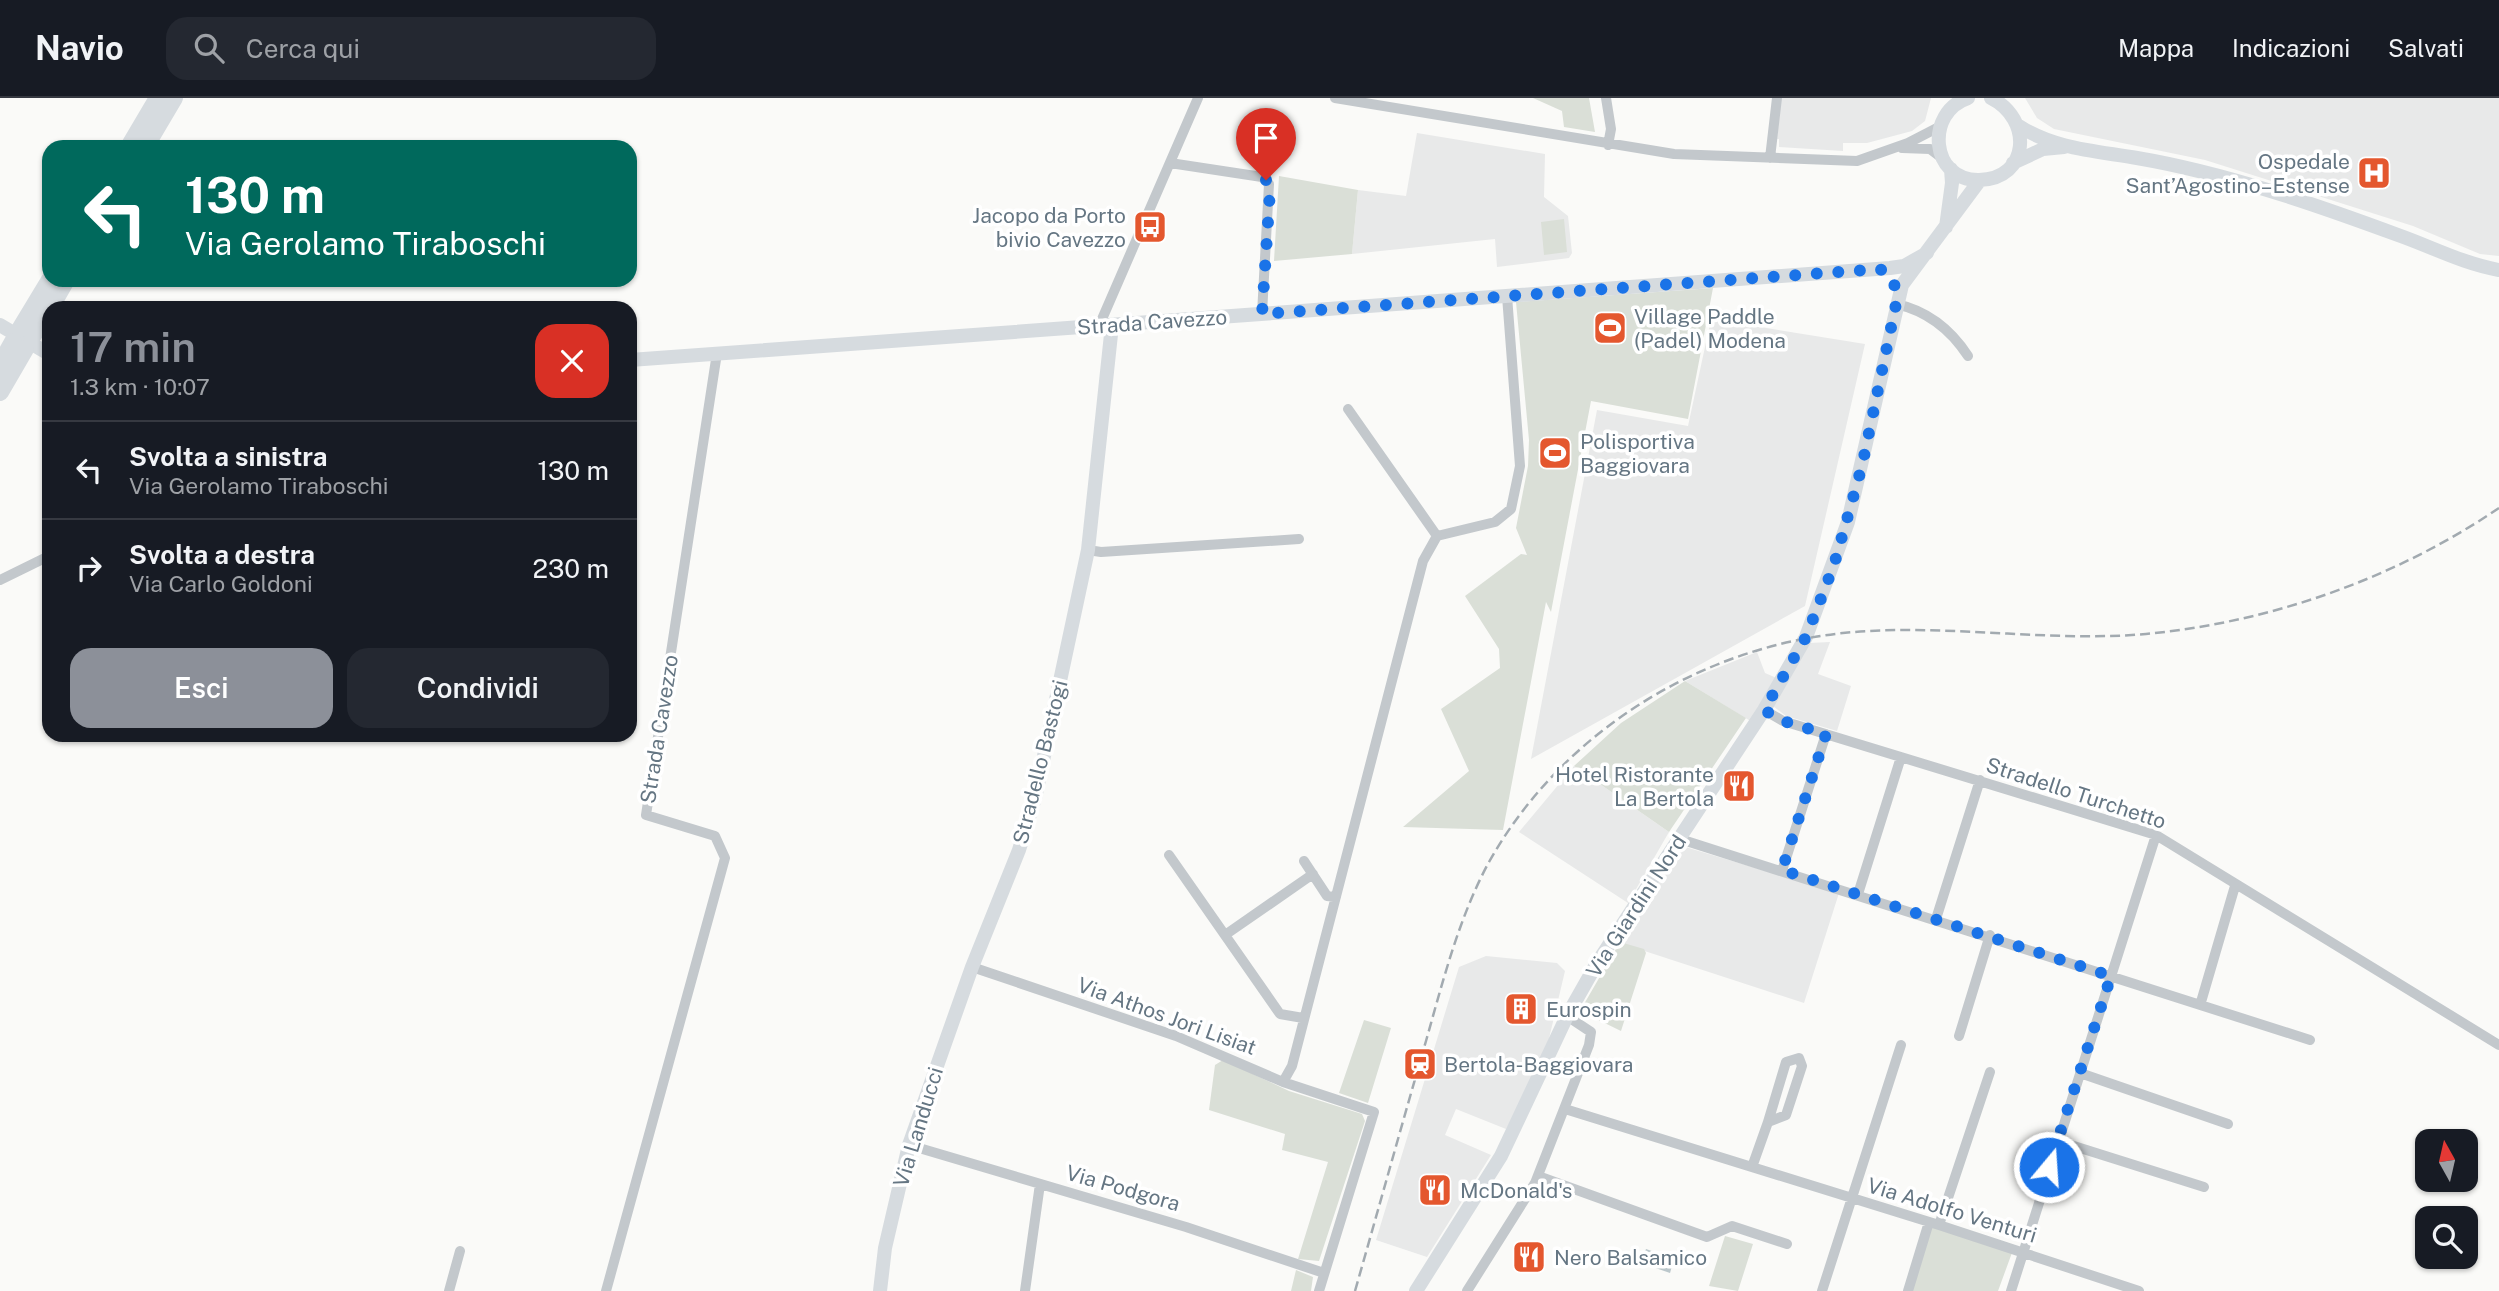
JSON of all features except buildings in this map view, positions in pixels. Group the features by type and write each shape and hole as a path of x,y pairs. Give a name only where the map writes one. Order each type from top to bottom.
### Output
{"highway":[{"path":"133,140 158,98"},
{"path":"149,140 174,98"},
{"path":"0,391 47,287"},
{"path":"0,365 42,317"}],"street":[{"path":"1106,325 1198,98"},
{"path":"1335,98 1674,154 1857,160 1918,146 1930,149 1966,178 1980,180 1994,177 2012,163 2043,149 2069,147 2139,158 2215,176 2397,235 2477,266 2499,270"},
{"path":"1606,98 1611,129 1608,145"},
{"path":"1770,158 1777,98"},
{"path":"1991,98 2003,104 2019,126 2069,147"},
{"path":"1945,231 1952,183 1938,143 1939,127 1944,116 1961,100"},
{"path":"2012,163 2020,145 2019,126"},
{"path":"1885,152 1939,127"},
{"path":"1170,163 1262,177 1269,184 1262,314"},
{"name":"Via Giardini Nord","path":"1416,1291 1501,1156 1567,1016 1621,925 1764,710 1806,637 1831,573 1862,466 1896,304 1911,270 1945,231 1980,180"},
{"name":"Strada Cavezzo","path":"637,359 1880,269 1904,266 1927,253"},
{"path":"1880,269 1894,280 1896,304 1917,309 1940,324 1958,341 1968,356"},
{"path":"1283,1082 1292,1066 1423,561 1437,536 1495,522 1511,509 1520,466 1507,296"},
{"path":"0,325 42,350"},
{"name":"Stradello Bastogi","path":"972,967 1019,850 1035,798 1088,550 1106,325"},
{"name":"Strada Cavezzo","path":"606,1291 725,858 715,836 646,815 717,353"},
{"path":"1348,408 1437,536"},
{"path":"1088,550 1101,552 1299,539"},
{"path":"0,580 42,559"},
{"name":"Stradello Turchetto","path":"1764,710 1783,721 2156,835 2235,886 2499,1045"},
{"path":"1782,870 1826,734"},
{"path":"1858,894 1901,757"},
{"path":"1936,919 1980,780"},
{"path":"2011,1291 2156,835"},
{"path":"1680,838 1990,935 2111,976 2201,1002 2310,1040"},
{"name":"Via Athos Jori Lisiat","path":"1169,855 1280,1014 1303,1018"},
{"path":"1304,861 1327,896 1336,897"},
{"path":"1225,935 1313,874"},
{"path":"2201,1002 2235,886"},
{"path":"1959,1036 1990,935"},
{"name":"Via Athos Jori Lisiat","path":"972,967 1176,1035 1283,1082 1374,1112 1324,1273"},
{"name":"Via Landucci","path":"880,1291 885,1248 909,1145 972,967"},
{"path":"1467,1291 1538,1176 1565,1109 1591,1032 1567,1016"},
{"path":"1822,1291 1901,1045"},
{"path":"1752,1167 1786,1062 1798,1058 1802,1066 1786,1115 1768,1122"},
{"path":"1908,1291 1990,1072"},
{"path":"2080,1073 2228,1124"},
{"name":"Via Adolfo Venturi","path":"1565,1109 2023,1252 2112,1287 2139,1291"},
{"path":"2058,1141 2204,1187"},
{"name":"Via Podgora","path":"909,1145 1186,1227 1324,1273"},
{"path":"1538,1176 1707,1237 1732,1226 1787,1244"},
{"path":"1025,1291 1040,1184"},
{"path":"449,1291 460,1251"},
{"path":"1319,1291 1324,1273"}],"shaded area":[{"path":"1533,98 1589,98 1595,132 1564,127 1562,111"},
{"path":"1781,98 1931,98 1925,121 1912,131 1867,143 1843,143 1843,151 1779,147 1777,139"},
{"name":"Ospedale Sant’Agostino–Estense","path":"2025,98 2499,98 2499,256 2480,254 2413,226 2205,160 2054,129 2037,118"},
{"path":"1417,133 1545,154 1544,197 1568,216 1572,253 1569,258 1497,267 1495,239 1352,254 1358,190 1406,196"},
{"path":"1279,176 1358,190 1352,254 1274,261"},
{"path":"1564,219 1567,252 1544,255 1541,222"},
{"name":"Polisportiva Baggiovara","path":"1713,288 1688,419 1591,401 1551,612 1546,602 1503,830 1403,827 1469,771 1441,709 1500,668 1499,649 1465,596 1521,554 1527,555 1516,528 1528,466 1529,440 1516,302"},
{"path":"1711,319 1865,344 1805,606 1531,759 1597,410 1688,426"},
{"path":"1830,642 1818,674 1851,686 1837,731 1786,716 1773,706 1809,643"},
{"path":"1757,652 1765,673 1779,679 1752,722 1685,681"},
{"path":"1685,681 1746,718 1669,832 1574,766 1621,723"},
{"path":"1574,766 1669,832 1628,903 1519,832"},
{"path":"1682,846 1839,893 1804,1003 1617,942"},
{"path":"1620,942 1644,949 1646,953 1621,1031 1580,1011"},
{"path":"1486,956 1557,963 1565,971 1547,1047 1528,1090 1506,1129 1456,1109 1445,1135 1491,1155 1427,1257 1376,1240 1459,967"},
{"path":"1364,1020 1391,1028 1368,1103 1339,1093"},
{"path":"1223,1060 1289,1091 1362,1114 1365,1121 1319,1261 1298,1259 1328,1162 1282,1150 1285,1134 1209,1110 1215,1065"},
{"path":"1930,1222 2013,1250 1998,1291 1908,1291"},
{"path":"1725,1236 1753,1244 1738,1291 1709,1286"},
{"path":"1646,1249 1674,1259 1670,1273 1641,1263"},
{"path":"1296,1270 1313,1277 1311,1291 1291,1291"}],"railway":[{"path":"1355,1291 1445,972 1478,883 1521,813 1559,769 1603,731 1650,698 1702,671 1756,651 1812,637 1904,630 2112,636 2193,628 2239,619 2285,608 2374,576 2417,556 2499,508"}],"place":[{"name":"Ospedale Sant’Agostino–Estense","path":"2374,173"},
{"name":"Jacopo da Porto bivio Cavezzo","path":"1150,227"},
{"name":"Village Paddle (Padel) Modena","path":"1610,328"},
{"name":"Polisportiva Baggiovara","path":"1555,453"},
{"name":"Hotel Ristorante La Bertola","path":"1739,786"},
{"name":"Eurospin","path":"1521,1009"},
{"name":"Bertola-Baggiovara","path":"1420,1064"},
{"name":"McDonald's","path":"1435,1190"},
{"name":"Nero Balsamico","path":"1529,1257"}],"route":[{"path":"1266,180 1270,191 1262,314 1880,269 1894,280 1896,304 1848,522 1827,586 1806,637 1764,710 1783,721 1826,734 1782,870 2111,976 2049,1167"}]}
